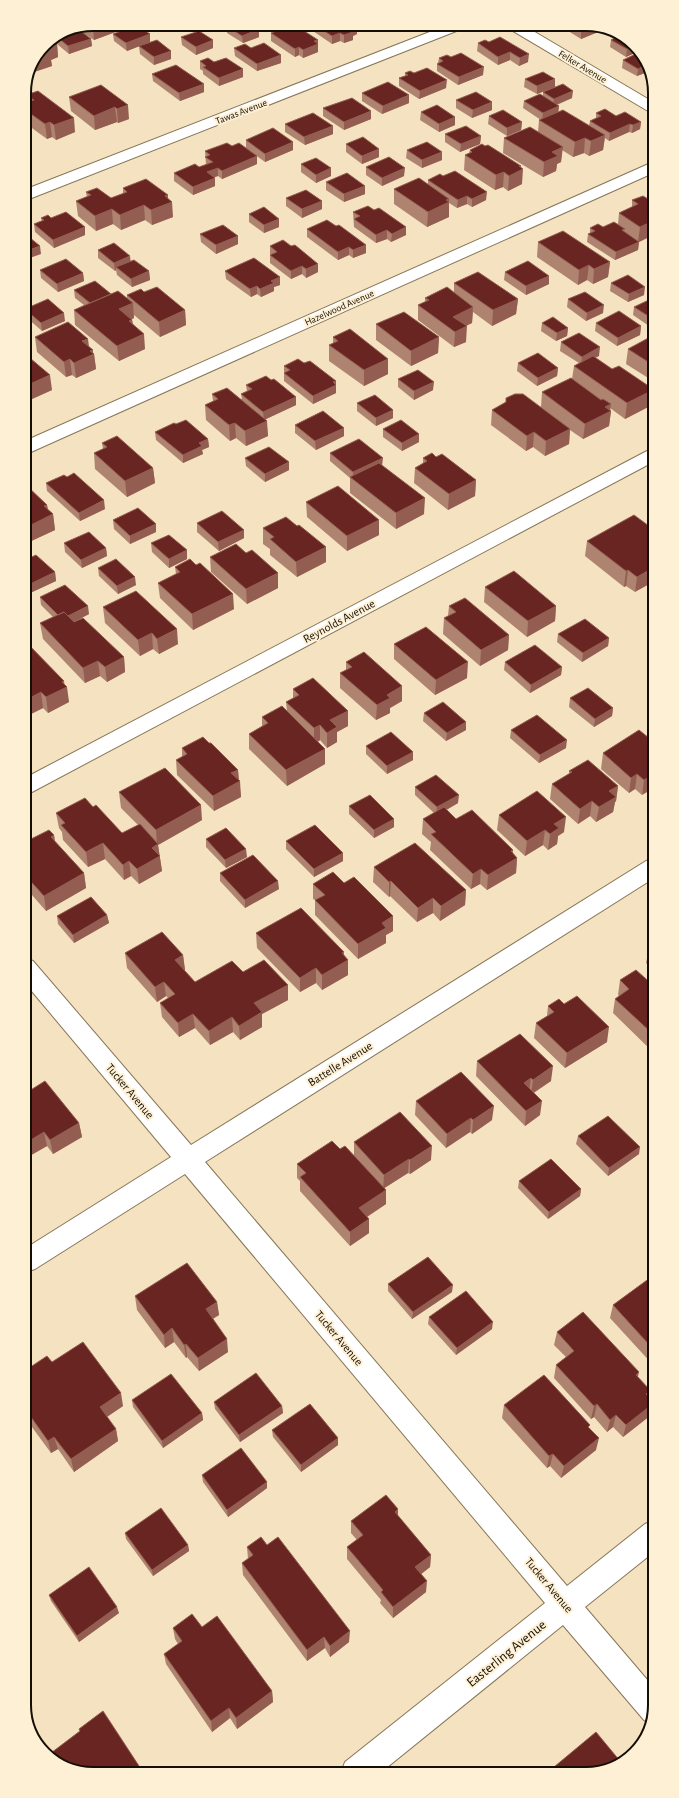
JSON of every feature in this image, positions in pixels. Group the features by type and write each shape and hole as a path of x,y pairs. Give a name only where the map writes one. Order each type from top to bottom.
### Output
{"street":[{"name":"Tawas Avenue","path":"31,193 444,31"},
{"name":"Felker Avenue","path":"523,31 648,105"},
{"name":"Hazelwood Avenue","path":"31,445 648,169"},
{"name":"Reynolds Avenue","path":"31,783 648,458"},
{"name":"Battelle Avenue","path":"31,1259 648,871"},
{"name":"Tucker Avenue","path":"31,973 648,1703"},
{"name":"Easterling Avenue","path":"364,1767 648,1539"}],"building":[{"path":"121,31 146,31 150,34 126,43 113,34"},
{"path":"199,31 213,40 196,47 181,37"},
{"path":"234,31 254,31 242,36"},
{"path":"276,31 304,31 318,40 314,41 318,44 303,50 299,47 295,49 271,33"},
{"path":"324,31 353,32 344,35 340,33 332,36"},
{"path":"81,32 91,39 68,46 61,40"},
{"path":"500,37 529,54 520,58 510,52 498,57 478,43 485,40 489,42"},
{"path":"615,38 629,48 627,49 611,40"},
{"path":"157,40 171,51 154,57 139,46"},
{"path":"264,43 281,55 257,64 234,48 245,44 251,48"},
{"path":"461,53 484,67 459,77 437,64 443,61 439,58 447,55 451,57"},
{"path":"635,54 643,67 638,69 623,60"},
{"path":"208,58 214,62 226,58 243,69 219,78 203,67 206,66 200,61"},
{"path":"176,65 204,84 179,93 152,74"},
{"path":"427,68 447,80 420,91 399,78 408,75 405,73 410,71 414,73"},
{"path":"543,72 555,79 537,86 525,79"},
{"path":"388,82 409,95 383,106 362,93"},
{"path":"563,84 573,91 554,99 543,92"},
{"path":"101,85 128,105 117,109 115,107 94,116 69,97"},
{"path":"38,91 74,118 54,125 50,122 45,124 31,114 31,101 34,100 31,98 31,93"},
{"path":"476,92 492,102 473,110 456,100"},
{"path":"540,94 559,106 543,113 524,101"},
{"path":"352,98 371,111 344,122 323,108"},
{"path":"437,105 455,117 439,124 421,112"},
{"path":"605,109 616,116 625,112 641,122 633,125 630,124 610,133 590,121 601,116 596,113"},
{"path":"503,110 522,122 507,128 489,116"},
{"path":"563,110 605,135 591,141 585,138 575,142 539,120"},
{"path":"313,113 333,126 304,137 285,124"},
{"path":"466,126 481,136 461,144 445,134"},
{"path":"530,127 563,147 552,152 558,156 544,162 504,138"},
{"path":"273,128 293,142 265,154 246,140"},
{"path":"363,137 379,149 362,156 346,144"},
{"path":"427,142 442,152 422,160 407,150"},
{"path":"227,143 232,146 239,143 257,156 222,171 218,168 207,172 215,178 193,187 174,173 195,164 199,167 213,162 205,157 210,155 205,151"},
{"path":"482,144 485,146 488,145 521,166 519,166 523,169 509,176 504,172 496,175 465,155 472,152 470,150"},
{"path":"389,157 405,168 382,178 366,167"},
{"path":"316,158 331,168 316,175 301,164"},
{"path":"455,171 487,192 472,199 467,196 458,200 428,180 440,174 443,176"},
{"path":"347,173 365,186 344,194 326,182"},
{"path":"419,178 449,199 446,200 449,202 428,212 394,189"},
{"path":"146,179 168,195 165,196 172,202 151,210 144,205 120,215 112,209 95,216 76,201 91,195 86,192 97,188 111,198 127,192 123,188"},
{"path":"306,190 322,201 302,209 286,198"},
{"path":"643,196 648,199 648,223 640,227 619,213 638,204 632,200"},
{"path":"368,206 374,210 379,208 406,227 392,234 387,230 376,235 354,219 360,216 353,212"},
{"path":"264,207 279,219 264,225 249,214"},
{"path":"66,212 85,227 53,240 34,224 44,220 41,218 48,215 51,218"},
{"path":"327,220 336,226 339,225 366,245 353,250 349,247 338,252 307,229"},
{"path":"614,222 625,229 622,230 639,242 616,252 588,234 595,231 590,228 598,224 603,227"},
{"path":"223,225 238,236 216,245 200,234"},
{"path":"563,231 610,262 594,269 589,265 579,270 538,242"},
{"path":"31,239 40,246 31,249"},
{"path":"283,240 291,246 295,245 318,264 306,269 302,266 291,271 270,255 277,252 270,246"},
{"path":"114,243 130,256 114,263 98,250"},
{"path":"254,258 280,277 271,281 274,283 260,289 257,286 250,289 225,271"},
{"path":"66,259 83,273 57,284 40,270"},
{"path":"134,260 149,271 131,279 116,267"},
{"path":"528,261 549,276 526,286 505,272"},
{"path":"478,272 518,299 493,310 454,283"},
{"path":"628,275 645,287 629,294 611,283"},
{"path":"95,281 111,294 90,303 74,290"},
{"path":"157,287 185,310 159,322 127,295 141,289 144,292"},
{"path":"447,287 473,307 453,317 467,326 455,332 418,305 429,300 425,298"},
{"path":"118,291 133,303 119,309 132,320 129,321 144,334 117,346 74,310"},
{"path":"585,292 604,305 587,313 568,299"},
{"path":"48,299 64,313 41,323 31,314 31,306"},
{"path":"648,300 648,316 634,307"},
{"path":"619,311 641,326 618,338 596,323"},
{"path":"404,312 439,337 411,351 376,324"},
{"path":"553,317 568,328 557,333 542,323"},
{"path":"68,322 88,339 82,341 93,350 90,351 94,354 74,363 70,359 64,362 35,337"},
{"path":"350,329 388,359 364,370 329,345 338,341 333,337"},
{"path":"579,333 600,347 582,357 561,342"},
{"path":"648,338 648,362 628,349"},
{"path":"538,353 558,368 538,378 518,363"},
{"path":"593,356 612,369 619,366 648,386 648,392 627,403 574,366"},
{"path":"31,359 50,375 31,384"},
{"path":"298,359 304,363 310,361 336,381 333,382 336,385 313,396 284,373 290,370 284,366"},
{"path":"418,370 434,382 414,391 398,379"},
{"path":"266,376 271,380 274,379 296,397 263,412 241,394 252,389 246,385"},
{"path":"571,378 601,400 603,399 611,404 605,407 611,411 585,424 542,392"},
{"path":"227,388 267,421 245,431 235,423 229,425 205,405 218,399 212,394"},
{"path":"515,394 523,394 570,429 546,441 534,432 527,436 492,410 506,402 506,398"},
{"path":"375,395 393,410 376,418 357,403"},
{"path":"323,411 344,428 315,441 295,425"},
{"path":"186,420 208,439 199,443 202,446 183,455 155,432 174,423 176,424"},
{"path":"401,420 419,434 402,443 383,429"},
{"path":"117,436 153,468 125,481 94,453 107,447 102,443"},
{"path":"359,439 383,458 353,472 330,453"},
{"path":"269,447 289,462 265,474 245,458"},
{"path":"432,453 436,457 442,454 476,480 449,494 415,468 427,461 423,458"},
{"path":"379,463 425,498 396,513 350,477"},
{"path":"74,473 104,500 79,513 46,483 64,475 67,477"},
{"path":"338,486 379,520 347,536 306,502"},
{"path":"31,490 47,505 44,506 53,514 31,525"},
{"path":"138,508 156,524 130,536 113,520"},
{"path":"222,511 244,530 218,542 197,523"},
{"path":"634,515 648,525 648,571 637,577 628,570 626,571 587,541"},
{"path":"286,517 297,526 299,525 326,547 296,562 270,539 274,537 263,528"},
{"path":"89,532 106,548 81,560 64,543"},
{"path":"169,535 187,550 169,559 151,543"},
{"path":"236,544 246,553 252,550 278,573 246,589 210,557"},
{"path":"36,555 55,572 31,584 31,557"},
{"path":"116,559 135,577 117,586 98,568"},
{"path":"190,559 196,565 200,563 233,594 192,614 158,583 180,572 175,567"},
{"path":"514,571 556,606 528,621 485,587"},
{"path":"65,585 88,606 68,616 64,612 58,615 40,597"},
{"path":"136,591 177,629 157,639 152,633 138,640 103,607"},
{"path":"465,598 509,635 481,650 444,618 456,612 449,606"},
{"path":"64,612 74,622 83,618 124,657 105,667 98,661 83,668 40,623"},
{"path":"585,619 609,638 583,653 558,634"},
{"path":"426,627 468,662 436,680 394,644"},
{"path":"535,645 562,667 531,685 505,662"},
{"path":"31,647 64,681 62,682 67,687 46,697 41,692 31,697"},
{"path":"364,652 402,686 387,695 390,698 377,705 340,673 352,667 346,662"},
{"path":"313,678 348,711 330,720 337,727 327,733 320,725 314,728 286,702 299,695 293,689"},
{"path":"588,688 613,708 595,719 570,698"},
{"path":"443,702 466,722 447,733 424,713"},
{"path":"282,706 325,749 286,770 249,734 268,723 262,717"},
{"path":"537,715 567,740 540,755 511,730"},
{"path":"639,730 648,737 648,778 644,780 637,774 631,778 603,753"},
{"path":"391,732 413,752 387,766 366,746"},
{"path":"203,737 238,770 231,773 240,781 213,796 176,760 187,754 182,748"},
{"path":"588,760 618,786 609,791 616,797 599,807 592,801 580,809 552,784 572,772 569,771"},
{"path":"165,768 201,805 156,830 119,792"},
{"path":"436,775 459,795 437,807 415,787"},
{"path":"537,791 566,817 554,824 559,828 550,834 545,830 527,841 499,815"},
{"path":"370,795 394,819 374,830 349,806"},
{"path":"85,798 93,807 96,805 122,833 140,824 158,844 152,848 160,856 137,869 129,861 123,865 103,843 86,852 61,825 65,823 56,813"},
{"path":"444,807 456,819 472,810 513,850 511,851 517,858 488,875 481,869 473,874 431,834 436,832 423,819"},
{"path":"315,825 343,853 314,869 286,841"},
{"path":"226,828 246,849 225,860 206,839"},
{"path":"49,830 54,835 51,837 84,873 44,896 31,882 31,839"},
{"path":"415,843 466,890 441,906 433,898 418,908 391,881 389,882 374,867"},
{"path":"253,855 278,881 245,900 220,873"},
{"path":"333,872 344,883 354,877 393,916 382,923 386,928 358,944 315,900 325,895 313,884"},
{"path":"91,897 107,915 73,935 57,916"},
{"path":"301,908 344,952 342,953 348,960 322,975 316,968 300,978 256,933"},
{"path":"162,932 183,955 175,960 195,982 232,961 243,972 264,960 288,985 254,1003 262,1012 239,1026 232,1017 209,1031 193,1014 178,1023 160,1003 175,994 164,982 155,987 125,953"},
{"path":"636,970 648,981 648,1029 615,999 629,989 620,980"},
{"path":"577,996 609,1027 567,1053 536,1023 554,1012 548,1006 559,999 564,1004"},
{"path":"520,1034 553,1066 533,1080 531,1078 524,1083 542,1101 526,1111 477,1061"},
{"path":"461,1072 494,1106 473,1120 471,1118 447,1134 416,1101"},
{"path":"45,1081 79,1123 50,1140 44,1132 31,1140 31,1090"},
{"path":"400,1112 432,1146 384,1175 354,1142"},
{"path":"608,1116 640,1147 609,1168 578,1136"},
{"path":"332,1141 340,1149 345,1146 386,1190 359,1208 369,1219 350,1232 300,1177 306,1173 297,1164"},
{"path":"551,1159 581,1189 549,1212 519,1181"},
{"path":"428,1257 453,1285 413,1312 388,1284"},
{"path":"187,1263 217,1302 206,1309 227,1339 198,1358 186,1344 184,1345 172,1328 164,1335 135,1296"},
{"path":"648,1279 648,1343 613,1305"},
{"path":"466,1291 493,1322 457,1348 429,1317"},
{"path":"583,1312 639,1372 636,1375 648,1388 648,1392 646,1394 648,1396 648,1408 626,1425 616,1415 610,1420 597,1404 594,1406 556,1365 574,1351 557,1332"},
{"path":"83,1342 121,1393 100,1407 116,1429 71,1459 54,1437 48,1441 31,1417 31,1367 47,1356 52,1362"},
{"path":"256,1373 282,1406 239,1435 214,1402"},
{"path":"171,1374 202,1413 162,1441 132,1400"},
{"path":"544,1375 590,1425 588,1427 599,1438 564,1466 553,1454 549,1456 504,1405"},
{"path":"310,1404 338,1438 301,1465 272,1430"},
{"path":"241,1448 267,1482 227,1510 202,1475"},
{"path":"386,1495 398,1509 395,1512 431,1555 415,1567 427,1581 393,1607 381,1592 383,1590 347,1547 363,1535 351,1521"},
{"path":"161,1508 188,1545 152,1570 125,1533"},
{"path":"261,1537 267,1545 278,1537 350,1631 330,1646 324,1637 307,1650 242,1563 253,1555 247,1547"},
{"path":"89,1567 117,1607 77,1636 49,1595"},
{"path":"192,1614 202,1627 217,1616 272,1691 236,1718 229,1708 211,1721 164,1654 182,1641 173,1628"},
{"path":"103,1711 140,1767 89,1767 77,1765 62,1759 52,1752 80,1731 79,1729"},
{"path":"596,1732 618,1759 602,1765 586,1767 554,1767"}]}
